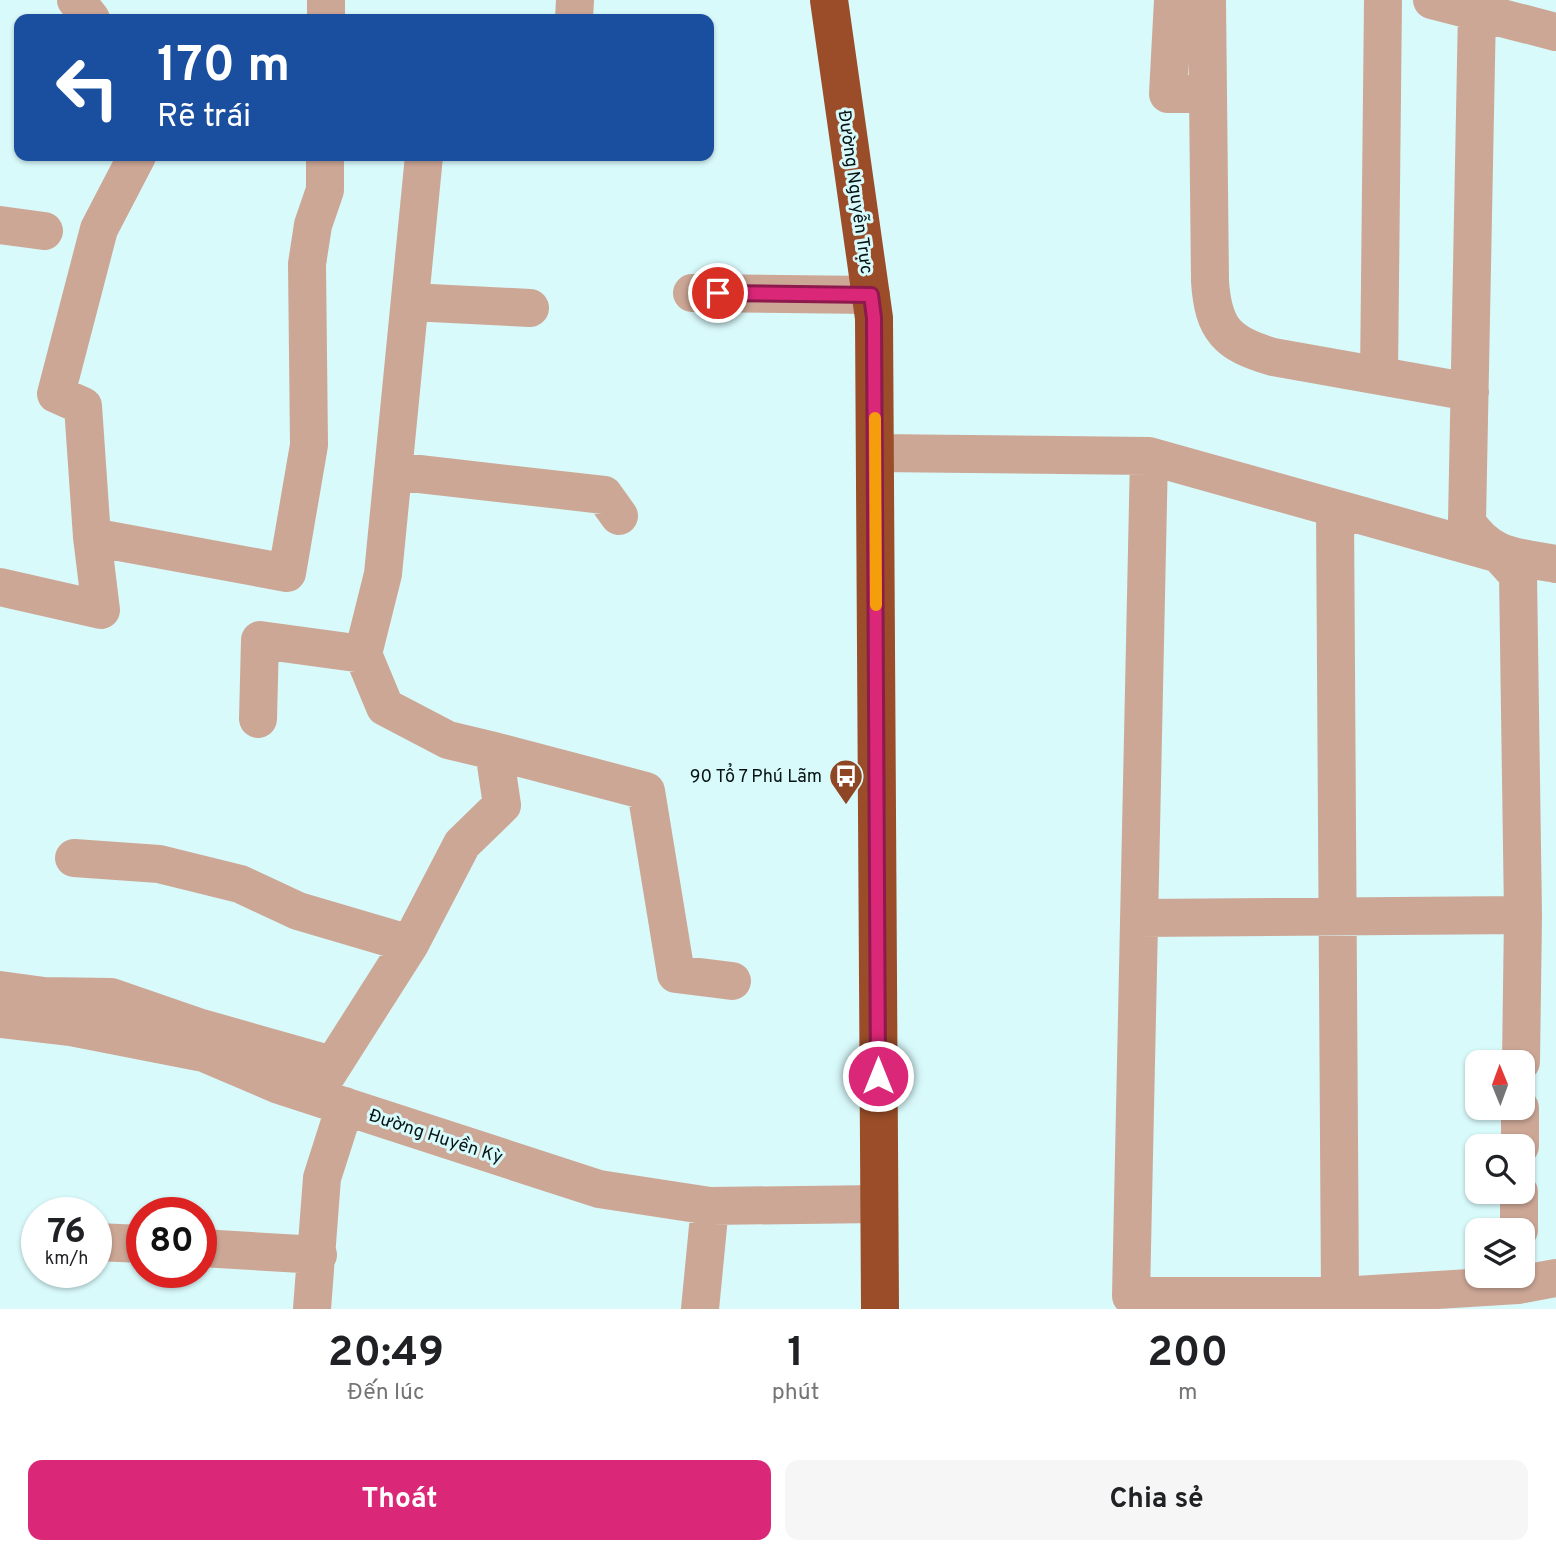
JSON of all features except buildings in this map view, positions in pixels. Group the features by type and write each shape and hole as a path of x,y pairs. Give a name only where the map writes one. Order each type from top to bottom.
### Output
{"highway":[{"name":"Đường Nguyễn Trực","path":"829,0 874,318 880,1309"}],"street":[{"path":"76,0 87,14"},
{"path":"1173,0 1168,94 1208,94"},
{"path":"1207,0 1211,300 1225,336 1248,349 1273,357 1471,392"},
{"path":"1379,376 1384,0"},
{"path":"1432,0 1556,32"},
{"path":"1476,12 1467,522 1475,534 1518,575 1523,915 1521,1050"},
{"path":"0,587 101,610 92,537 83,406 56,394 99,229 134,161"},
{"path":"92,537 287,573 309,445 307,264 313,225 325,190 325,161"},
{"path":"424,161 383,574 363,654 385,707 448,740 646,791 676,975 732,981"},
{"path":"0,225 44,231"},
{"path":"692,293 871,295"},
{"path":"411,302 530,308"},
{"path":"875,453 1149,456 1499,554 1556,564"},
{"path":"1149,456 1132,1302 1518,1290 1556,1278"},
{"path":"393,471 604,495 619,516"},
{"path":"1335,510 1340,1296"},
{"path":"258,719 260,640 363,654"},
{"path":"312,1309 330,1089 462,844 502,805 494,751"},
{"path":"74,858 159,864 186,870 240,884 298,911 410,944"},
{"path":"1139,919 1523,915"},
{"path":"0,990 44,996 111,997 198,1027 330,1089"},
{"name":"Đường Huyền Kỳ","path":"0,1019 71,1027 204,1053 279,1085 330,1089 599,1189 710,1206 879,1204"},
{"path":"699,1309 710,1206"},
{"path":"217,1249 318,1255"}],"slow traffic":[{"path":"875,418 876,605"}],"place":[{"name":"90 Tổ 7 Phú Lãm","path":"846,806"}],"route":[{"path":"718,293 871,295 874,318 878,1076"}]}
